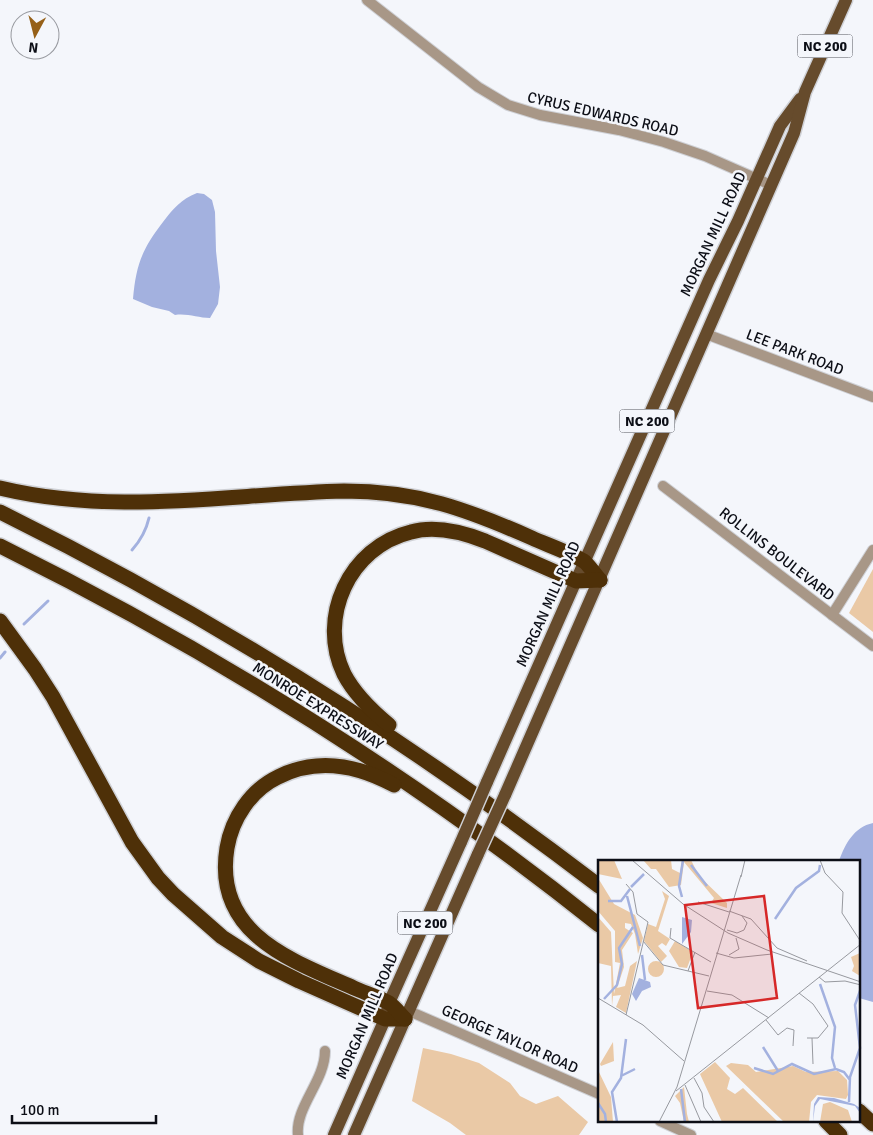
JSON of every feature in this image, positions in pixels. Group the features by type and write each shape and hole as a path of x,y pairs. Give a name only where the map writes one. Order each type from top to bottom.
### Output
{"highway":[{"path":"0,488 53,498 111,503 177,502 322,492 366,491 394,493 430,500 472,513 584,562 600,580"},
{"name":"MONROE EXPRESSWAY","path":"0,512 105,566 220,629 334,699 444,772 598,885"},
{"path":"444,772 372,710 356,693 344,674 337,654 334,630 338,601 345,583 352,573 369,554 389,540 411,532 434,529 458,532 485,541 576,581 600,580"},
{"name":"MONROE EXPRESSWAY","path":"0,546 148,624 262,690 372,760 453,816 598,924"},
{"path":"0,621 53,697 132,842 158,878 173,894 206,924 240,950 259,961 385,1019 407,1015"},
{"path":"407,1015 389,1003 286,957 266,944 250,930 237,911 228,889 225,866 230,834 245,805 267,783 289,772 315,765 336,765 368,773 453,816"},
{"path":"860,1112 873,1124"},
{"path":"827,1122 840,1135"}],"main road":[{"name":"MORGAN MILL ROAD","path":"354,1135 600,580 794,133 805,92 846,0"},
{"name":"MORGAN MILL ROAD","path":"334,1135 385,1019 389,1003 709,280 780,126 805,92"}],"street":[{"name":"CYRUS EDWARDS ROAD","path":"366,0 478,87 508,105 540,115 619,130 664,142 705,156 771,185"},
{"name":"LEE PARK ROAD","path":"706,334 873,397"},
{"name":"ROLLINS BOULEVARD","path":"663,486 873,646"},
{"path":"832,615 873,550"},
{"name":"GEORGE TAYLOR ROAD","path":"407,1015 598,1094"},
{"path":"298,1135 299,1121 322,1069 325,1051"},
{"path":"662,1122 692,1135"}],"shaded area":[{"path":"873,569 873,632 849,613"},
{"path":"423,1048 479,1063 510,1083 520,1096 536,1104 558,1096 588,1122 579,1135 466,1135 450,1123 412,1101"}],"water":[{"path":"197,193 204,194 212,200 215,212 216,251 220,287 218,304 210,318 175,315 169,311 152,307 133,299 138,267 145,249 174,209 186,198"},
{"path":"873,823 873,1002 860,998 860,860 839,860 851,837 866,825"}],"waterway":[{"path":"132,550 143,535 149,518"},
{"path":"24,624 48,601"},
{"path":"0,658 5,652"}]}
